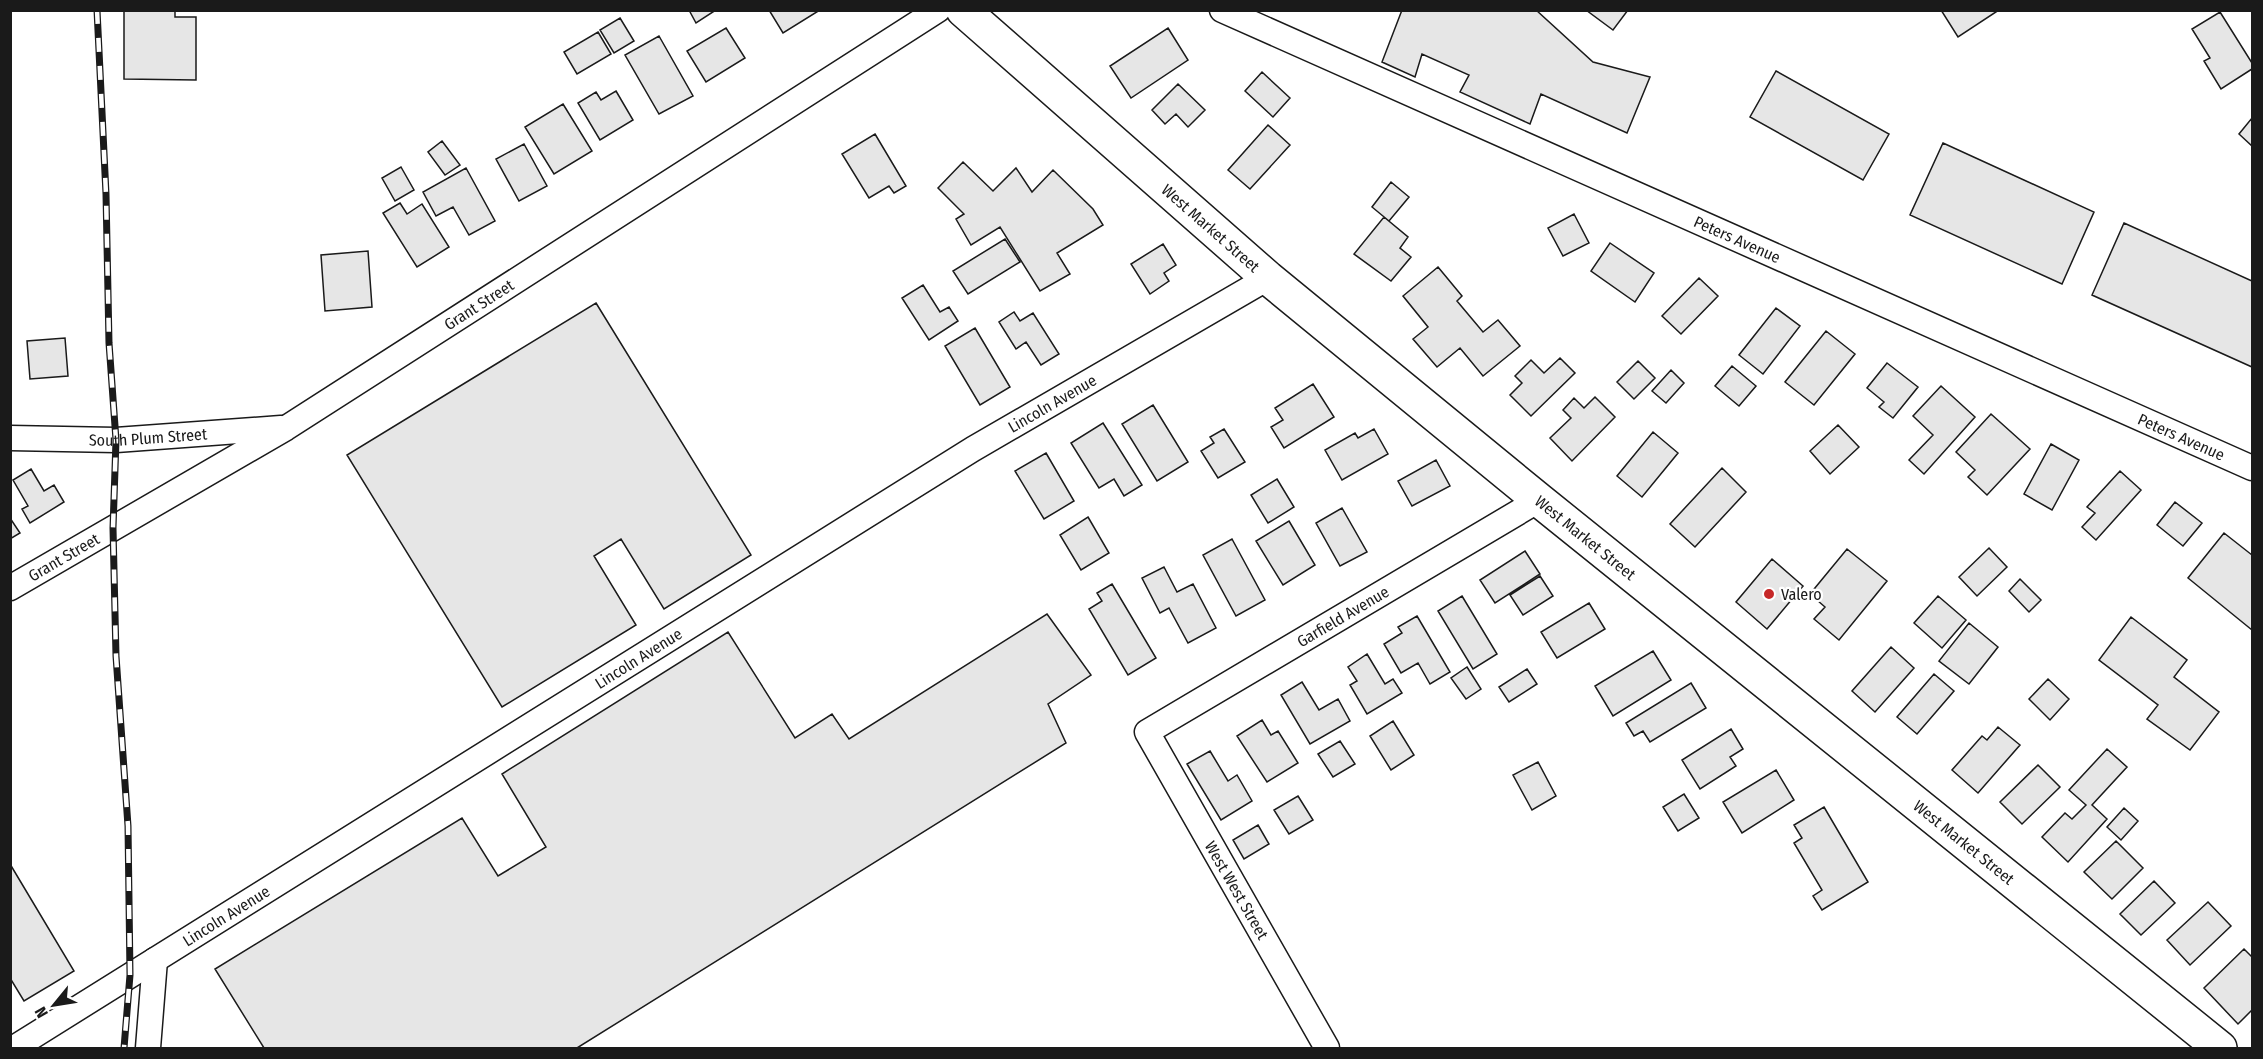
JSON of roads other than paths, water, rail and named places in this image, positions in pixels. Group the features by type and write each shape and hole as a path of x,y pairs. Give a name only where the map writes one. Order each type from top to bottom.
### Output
{"main road":[{"name":"West Market Street","path":"963,10 1268,278 1539,500 2220,1048"}],"street":[{"name":"Grant Street","path":"10,588 286,428 938,10"},
{"name":"Peters Avenue","path":"1222,10 2253,468"},
{"name":"Lincoln Avenue","path":"14,1048 973,449 1268,278"},
{"name":"South Plum Street","path":"10,438 116,440 286,428"},
{"name":"Garfield Avenue","path":"1147,732 1539,500"},
{"name":"West West Street","path":"1147,732 1327,1048"},
{"path":"148,1048 155,960"}],"railway":[{"path":"97,10 106,194 109,343 116,440 113,528 116,656 128,826 130,975 124,1048"}],"place":[{"name":"Valero","path":"1769,594"}]}
